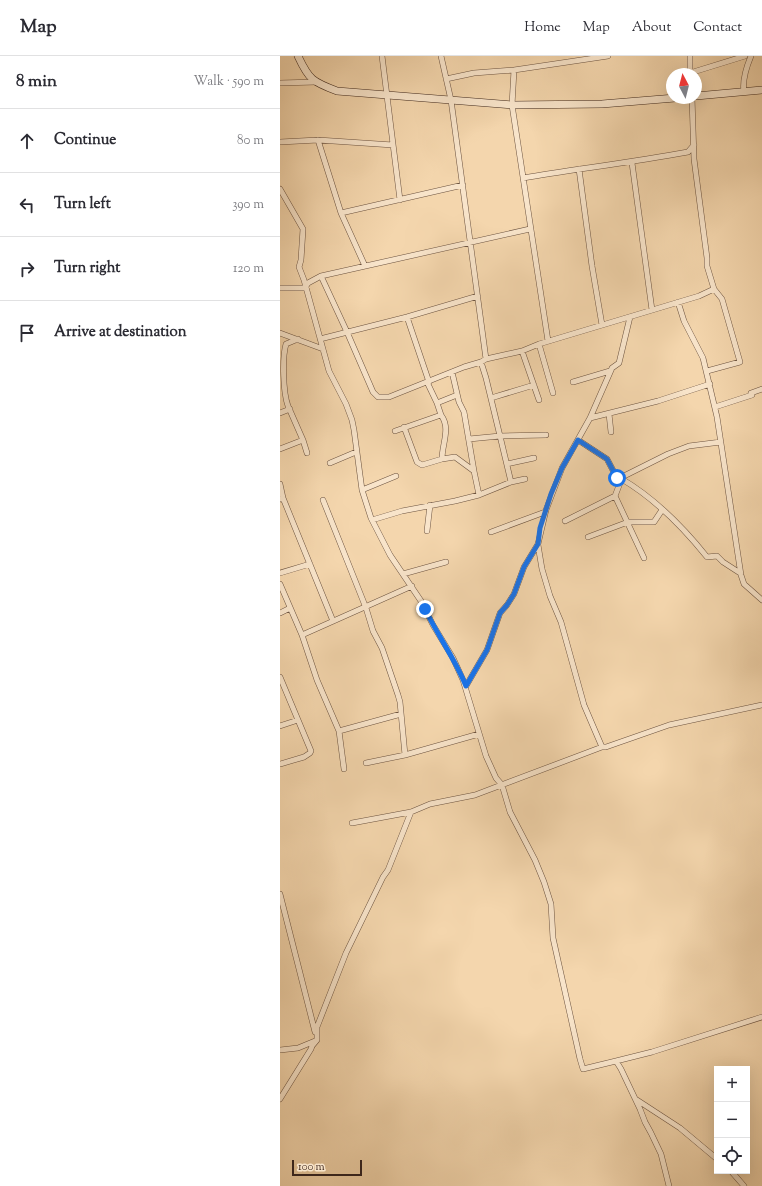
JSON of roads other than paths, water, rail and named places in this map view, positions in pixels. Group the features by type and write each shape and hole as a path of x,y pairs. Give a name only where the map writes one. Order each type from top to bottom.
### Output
{"street":[{"path":"298,56 304,71 316,82 337,91 512,105 602,104 666,99"},
{"path":"382,56 400,200"},
{"path":"441,56 451,100 464,185 478,296 486,378 511,482"},
{"path":"565,56 567,62"},
{"path":"446,79 474,73 514,70 586,58 608,56"},
{"path":"690,56 690,68"},
{"path":"702,69 745,56"},
{"path":"744,92 743,85 746,67 751,56"},
{"path":"514,70 512,105 548,341"},
{"path":"280,83 316,82"},
{"path":"702,96 762,90"},
{"path":"692,104 694,145 707,266 714,289 722,299 740,362 707,371"},
{"path":"280,142 318,140 393,145"},
{"path":"318,140 341,213 365,266"},
{"path":"523,178 688,152 694,145"},
{"path":"632,162 652,310"},
{"path":"579,169 592,266 602,325"},
{"path":"341,213 464,185"},
{"path":"280,188 303,228 301,260 299,267 304,280 329,371 346,404 352,420 362,490 372,520 390,555 412,586 453,658 466,686 479,734 492,768 496,778 502,785 510,812 535,860 551,904 553,938 580,1059 584,1069 652,1052 762,1017"},
{"path":"305,288 308,282 321,276 530,229"},
{"path":"321,276 347,332 372,392 378,397 389,397 484,361 522,351 548,341 699,296 714,289"},
{"path":"280,288 305,288"},
{"path":"320,339 407,317 478,296"},
{"path":"678,302 684,321 703,358 710,384 715,407 740,573 744,584 762,600"},
{"path":"466,686 487,650 500,613 514,594 524,567 538,544 545,512 562,468 590,418 610,371 619,362 630,316"},
{"path":"407,317 428,382 441,415 445,420 446,437 442,451 442,459"},
{"path":"280,333 323,349"},
{"path":"298,339 286,344 284,352 284,382 288,405 307,453"},
{"path":"539,344 553,393"},
{"path":"522,351 539,400"},
{"path":"573,382 610,371"},
{"path":"452,372 457,395 464,412 479,495"},
{"path":"590,418 658,402 710,384"},
{"path":"491,398 534,385"},
{"path":"715,407 752,395 752,393 762,389"},
{"path":"437,402 457,395"},
{"path":"280,413 290,409"},
{"path":"609,414 610,432"},
{"path":"396,431 441,415"},
{"path":"404,427 417,462 422,465 442,459 456,457 474,471"},
{"path":"468,439 500,436 546,436"},
{"path":"280,449 303,440"},
{"path":"578,440 607,459 617,478 620,478 629,484 686,531 707,557 717,556 723,562 740,573"},
{"path":"620,478 668,454 689,446 720,442"},
{"path":"330,464 356,452"},
{"path":"507,464 534,458"},
{"path":"362,490 396,476"},
{"path":"565,521 615,496 620,483 620,478"},
{"path":"372,520 402,511 479,495 511,482 525,479"},
{"path":"280,484 282,498 333,621"},
{"path":"615,496 644,558"},
{"path":"324,500 366,608 373,631 382,648 400,702 405,755"},
{"path":"427,531 430,505"},
{"path":"588,537 628,523 654,522 662,510"},
{"path":"491,532 545,512"},
{"path":"538,544 542,569 550,596 561,622 584,705 602,747"},
{"path":"403,574 446,562"},
{"path":"280,573 310,564"},
{"path":"280,584 302,635 318,680 339,731 344,769"},
{"path":"302,635 366,608 412,586"},
{"path":"280,613 290,608"},
{"path":"280,677 282,688 311,751 310,754 304,757 280,764"},
{"path":"352,823 411,812 430,804 475,795 602,747 606,747 669,725 762,705"},
{"path":"339,731 401,714"},
{"path":"280,726 298,720"},
{"path":"366,763 405,755 479,734"},
{"path":"280,1099 317,1040 317,1027 346,953 382,877 388,870 411,812"},
{"path":"280,894 317,1040"},
{"path":"280,1050 298,1048 317,1040"},
{"path":"616,1061 636,1099 645,1122 652,1133 661,1154 668,1186"},
{"path":"636,1099 680,1128 714,1156"},
{"path":"734,1174 744,1186"}]}
